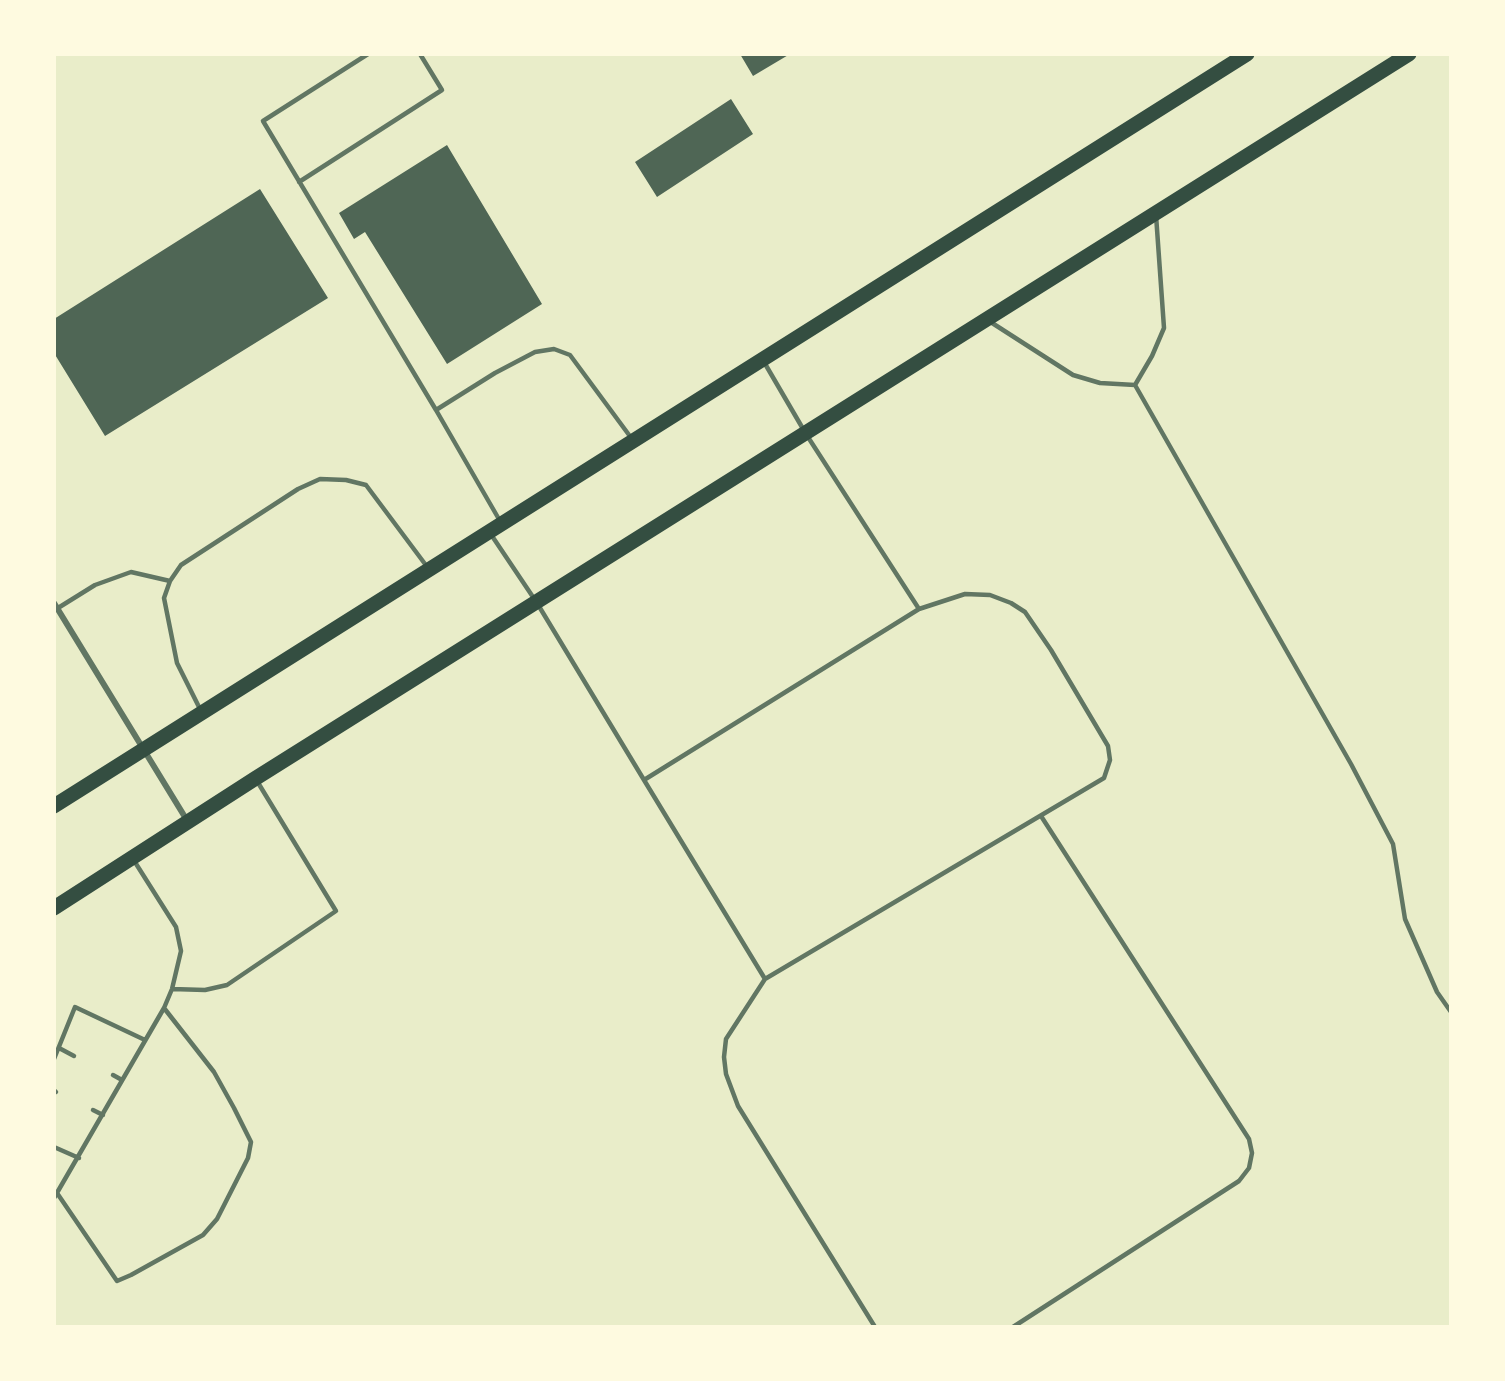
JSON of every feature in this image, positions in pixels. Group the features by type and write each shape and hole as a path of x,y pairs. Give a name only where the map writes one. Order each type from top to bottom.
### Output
{"main road":[{"path":"54,806 1247,54"},
{"path":"54,908 256,778 1408,54"}],"street":[{"path":"56,606 188,822"}],"lane":[{"path":"368,54 263,121 436,410 537,603 765,979"},
{"path":"299,182 441,90 420,54"},
{"path":"1135,385 1152,356 1164,328 1156,213"},
{"path":"987,320 1073,375 1100,383 1135,385"},
{"path":"436,410 495,373 535,352 554,349 570,355 633,441"},
{"path":"763,360 806,434 919,609"},
{"path":"1135,385 1351,764 1393,844 1405,919 1437,992 1451,1012"},
{"path":"202,713 177,663 165,598 170,581 181,565 298,489 320,479 346,480 366,485 430,570"},
{"path":"56,606 95,585 131,572 170,581"},
{"path":"644,780 919,609 965,594 990,595 1011,603 1025,612 1063,669 1108,746 1110,760 1104,778 765,979 726,1039 724,1057 726,1074 738,1106 875,1327"},
{"path":"172,989 205,990 227,985 336,911 256,778"},
{"path":"1013,1327 1239,1181 1249,1168 1252,1154 1249,1139 1041,816"},
{"path":"132,858 176,927 181,951 172,989 164,1008 56,1195 117,1281 203,1235 217,1219 248,1158 251,1142 214,1072 164,1008"},
{"path":"54,1059 75,1007 145,1040"},
{"path":"59,1048 74,1056"},
{"path":"113,1075 122,1080"},
{"path":"93,1110 103,1115"},
{"path":"54,1148 79,1158"}],"building":[{"path":"740,54 790,54 753,76"},
{"path":"731,99 753,134 657,197 635,162"},
{"path":"447,145 542,304 447,364 365,232 354,239 339,213"},
{"path":"260,189 328,298 105,436 54,353 54,319"}]}
